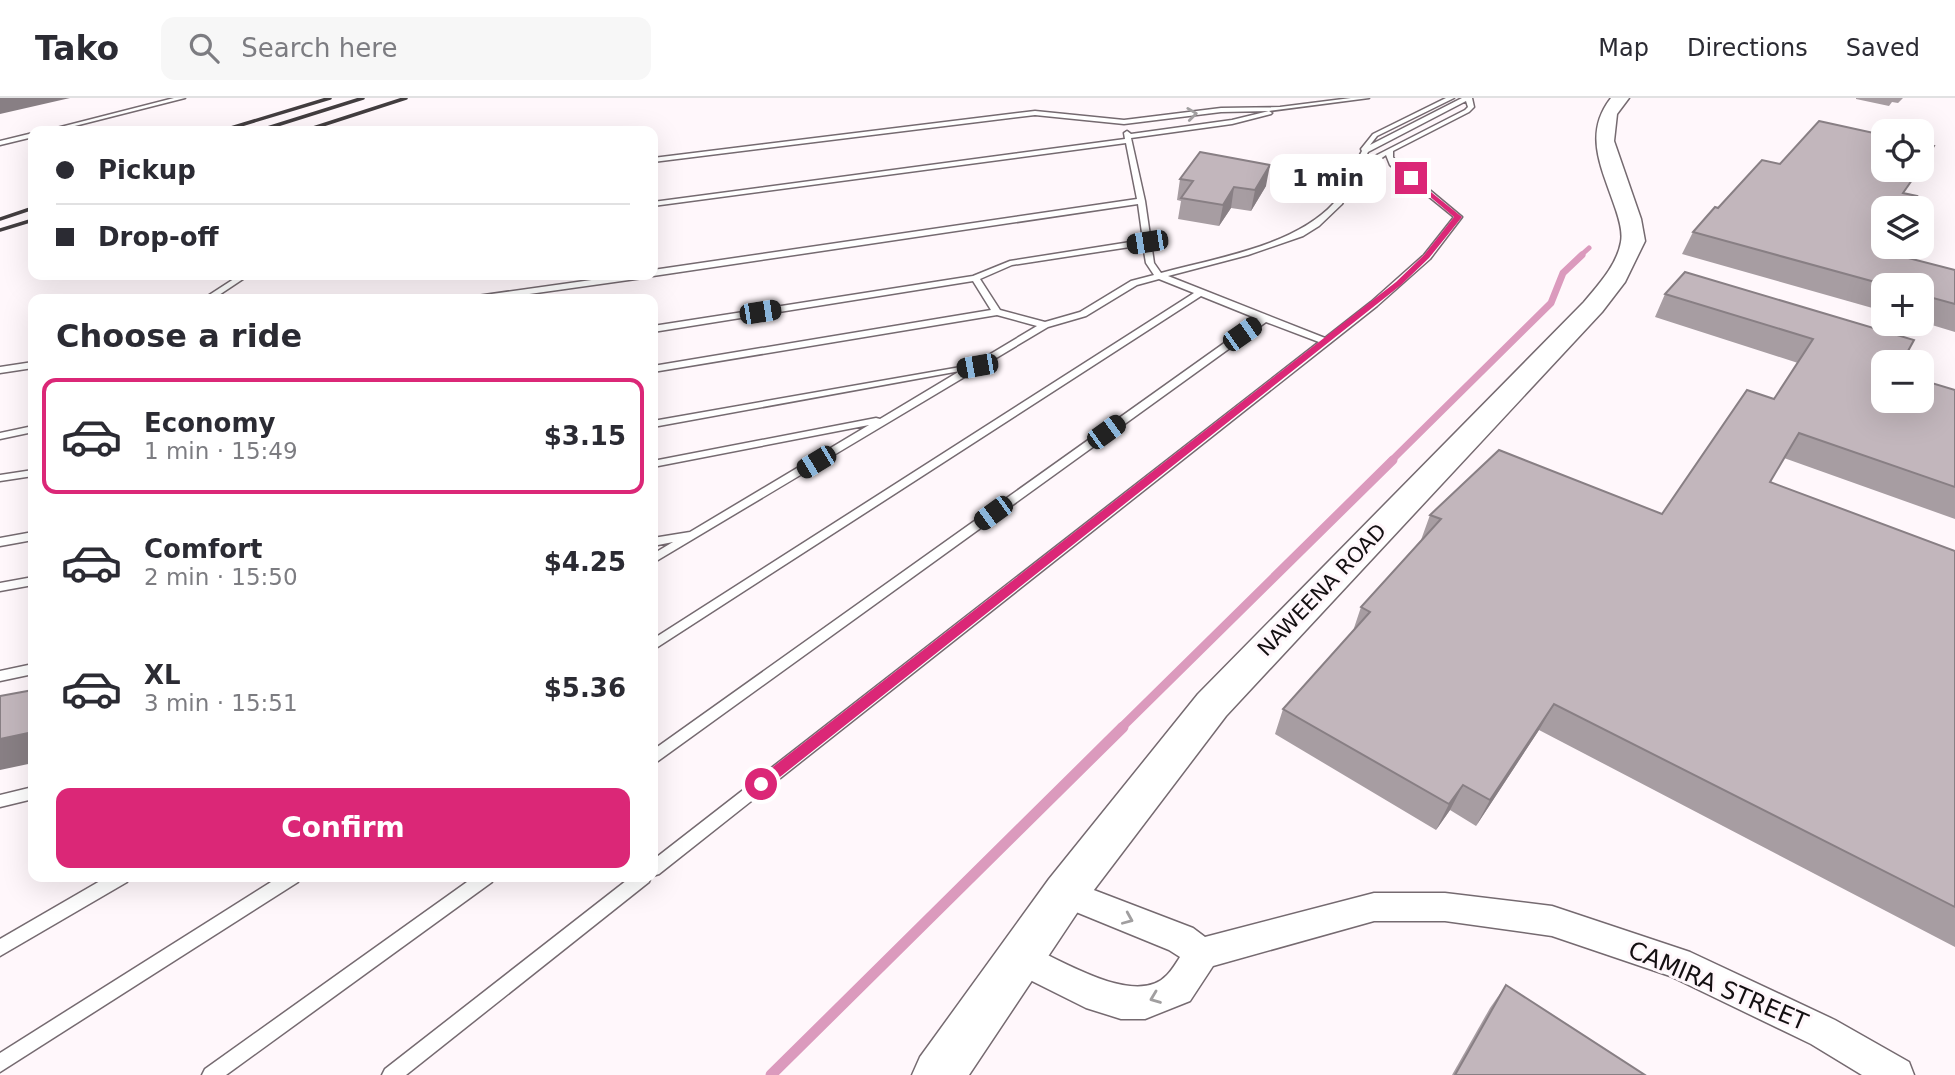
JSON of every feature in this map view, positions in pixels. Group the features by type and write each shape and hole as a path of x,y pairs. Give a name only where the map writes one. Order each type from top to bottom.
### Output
{"street":[{"name":"NAWEENA ROAD","path":"937,1075 1065,893 1212,705 1593,307 1613,282 1633,241 1630,219 1604,141 1608,114 1620,98"},
{"path":"1020,958 1086,992 1121,1002 1145,1002 1178,989 1202,953 1181,939 1065,893"},
{"name":"CAMIRA STREET","path":"1202,953 1374,907 1445,907 1552,920 1678,963 1823,1032 1896,1075"}],"lane":[{"path":"68,126 182,98"},
{"path":"658,203 1128,138 1232,122 1280,110 1366,98"},
{"path":"1351,177 1390,150 1470,110 1468,98 1373,146 1361,155"},
{"path":"658,556 1045,325 1083,314 1133,283 1245,253 1300,234 1328,214 1339,202 1370,139 1447,100"},
{"path":"658,159 1035,114 1124,122 1221,110 1280,110"},
{"path":"1124,122 1141,201 1150,263 1159,276 1325,342"},
{"path":"0,143 28,136"},
{"path":"658,865 1399,284 1427,257 1458,217 1393,163 1389,157 1390,150"},
{"path":"658,272 1141,201"},
{"path":"658,328 975,278 1010,263 1147,242"},
{"path":"975,278 997,312"},
{"path":"213,294 235,280"},
{"path":"512,294 608,280"},
{"path":"658,642 1200,293"},
{"path":"658,368 997,312 1045,325"},
{"path":"658,753 1265,318"},
{"path":"0,370 28,366"},
{"path":"658,423 977,366"},
{"path":"658,463 887,419"},
{"path":"0,436 28,430"},
{"path":"0,478 28,474"},
{"path":"658,541 697,533"},
{"path":"0,542 28,537"},
{"path":"0,587 28,582"},
{"path":"0,676 28,670"},
{"path":"0,801 28,794"},
{"path":"0,948 112,882"},
{"path":"0,1063 284,882"},
{"path":"211,1075 479,882"},
{"path":"391,1075 637,882"}],"building":[{"path":"1819,121 1871,132 1871,182 1911,182 1903,193 1917,196 1871,196 1871,259 1912,259 1955,270 1955,304 1934,298 1934,273 1871,273 1871,281 1693,232 1762,160 1780,164"},
{"path":"1200,152 1270,165 1255,190 1234,187 1223,205 1181,198 1193,181 1180,179"},
{"path":"1685,272 1871,327 1871,336 1901,336 1914,340 1909,350 1871,350 1871,413 1934,413 1934,384 1955,390 1955,487 1799,433 1770,482 1955,551 1955,907 1554,704 1490,800 1463,785 1449,804 1283,709 1370,612 1361,607 1441,519 1430,515 1499,450 1662,514 1747,390 1774,399 1813,339 1665,294"},
{"path":"28,691 28,733 0,739 0,696"},
{"path":"1506,985 1645,1075 1455,1075"}],"waterway":[{"path":"1580,256 1589,248"},
{"path":"1391,461 1551,303 1563,273 1582,255"},
{"path":"1121,728 1393,460"},
{"path":"771,1075 1123,727"}],"railway":[{"path":"238,126 330,98"},
{"path":"274,126 363,98"},
{"path":"319,126 406,98"},
{"path":"0,219 28,210"},
{"path":"0,230 28,222"}],"route":[{"path":"761,784 1399,284 1427,257 1458,217 1411,178"}]}
